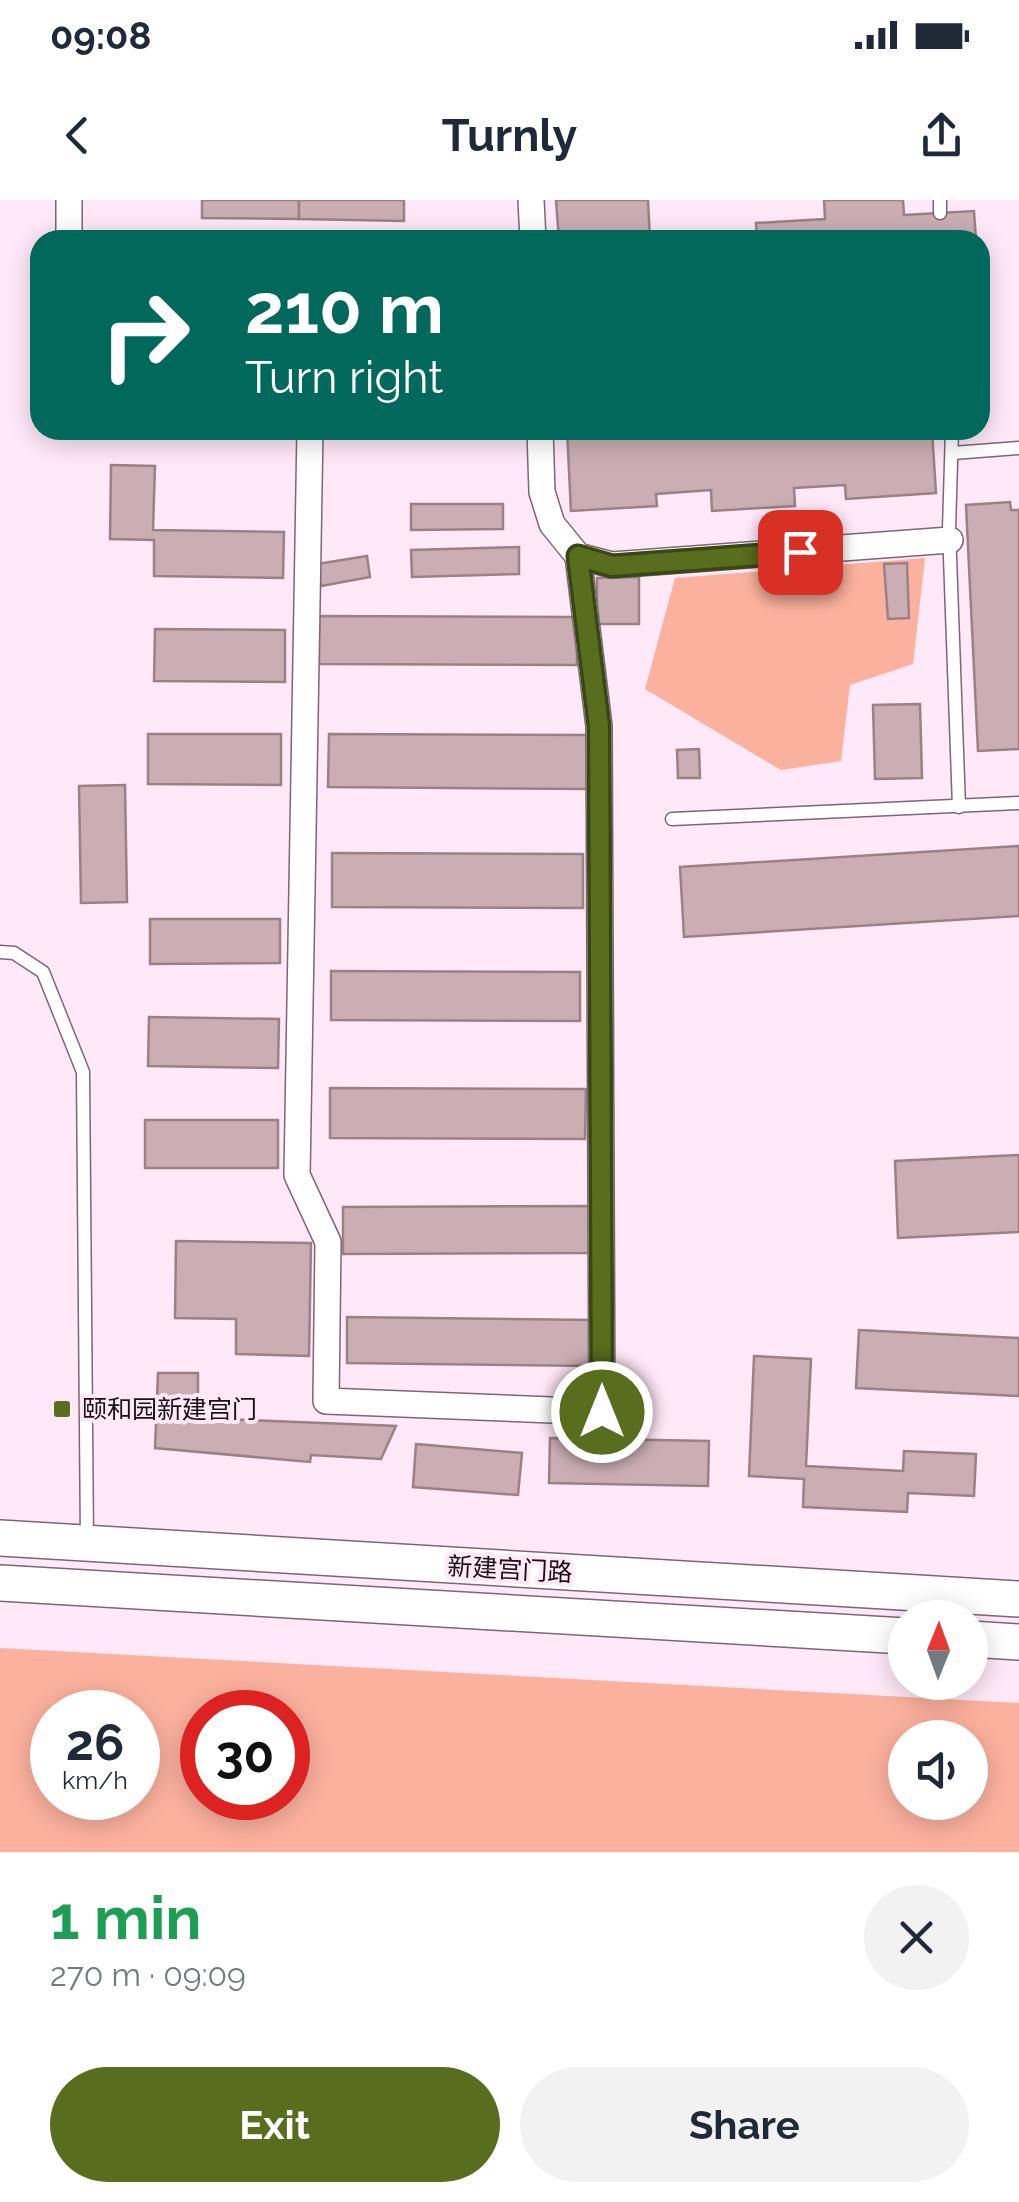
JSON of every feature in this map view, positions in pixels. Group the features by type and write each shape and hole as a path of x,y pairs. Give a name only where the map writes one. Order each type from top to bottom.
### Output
{"street":[{"path":"69,200 69,230"},
{"path":"531,200 532,230"},
{"path":"310,440 297,1175 328,1242 326,1401 602,1412 599,726 578,556 552,524 542,492 540,440"},
{"path":"578,556 612,566 950,540"},
{"name":"新建宫门路","path":"0,1538 1019,1599"},
{"name":"新建宫门路","path":"0,1583 888,1635"},
{"path":"988,1641 1019,1642"}],"lane":[{"path":"952,440 950,540 959,807"},
{"path":"953,453 1019,448"},
{"path":"672,820 1019,803"},
{"path":"0,952 14,954 43,972 83,1072 87,1544"}],"shaded area":[{"path":"925,558 913,664 850,685 841,761 781,770 645,689 675,578"},
{"path":"0,1648 888,1696 888,1700 1019,1703 1019,1852 0,1852"}],"building":[{"path":"202,200 299,200 299,219 202,218"},
{"path":"299,200 404,200 404,221 299,219"},
{"path":"556,200 648,200 650,230 558,230"},
{"path":"824,200 903,200 904,215 974,211 975,230 756,230 756,223 825,219"},
{"path":"567,440 933,440 936,493 846,499 845,485 794,488 795,506 712,511 711,490 656,494 657,506 571,511"},
{"path":"111,465 155,466 153,530 284,532 283,578 154,576 154,540 110,539"},
{"path":"1010,502 1011,510 1019,510 1019,749 978,751 966,505"},
{"path":"411,504 503,504 503,529 411,530"},
{"path":"519,547 519,574 412,577 411,550"},
{"path":"367,556 370,577 321,586 317,564"},
{"path":"907,563 909,618 888,619 884,564"},
{"path":"639,577 639,624 597,624 597,578"},
{"path":"319,616 577,617 577,665 319,664"},
{"path":"155,629 285,630 285,682 154,681"},
{"path":"920,704 922,778 875,779 873,705"},
{"path":"148,734 281,734 281,785 148,784"},
{"path":"329,734 589,735 589,789 328,787"},
{"path":"699,749 700,778 678,778 677,750"},
{"path":"125,785 127,902 81,903 79,786"},
{"path":"1019,846 1019,916 684,937 680,867"},
{"path":"332,853 583,854 583,908 332,907"},
{"path":"150,919 280,919 280,963 150,964"},
{"path":"331,971 580,972 580,1021 331,1020"},
{"path":"149,1017 279,1019 278,1068 148,1066"},
{"path":"330,1088 586,1089 585,1139 330,1138"},
{"path":"145,1120 278,1120 278,1168 145,1168"},
{"path":"1019,1155 1019,1232 898,1238 895,1161"},
{"path":"591,1206 591,1253 343,1254 343,1207"},
{"path":"176,1241 311,1243 309,1356 236,1354 236,1319 175,1318"},
{"path":"347,1317 593,1320 592,1366 347,1363"},
{"path":"859,1330 1019,1338 1019,1396 856,1388"},
{"path":"754,1356 811,1359 806,1466 903,1471 904,1451 976,1454 974,1496 908,1493 907,1512 803,1507 804,1479 749,1476"},
{"path":"158,1373 198,1373 198,1395 226,1419 396,1426 381,1459 311,1455 310,1462 155,1448"},
{"path":"550,1438 709,1441 708,1486 549,1483"},
{"path":"416,1444 522,1453 518,1495 413,1487"}],"place":[{"name":"颐和园新建宫门","path":"62,1409"}],"route":[{"path":"602,1412 599,726 578,556 612,566 800,552"}]}
